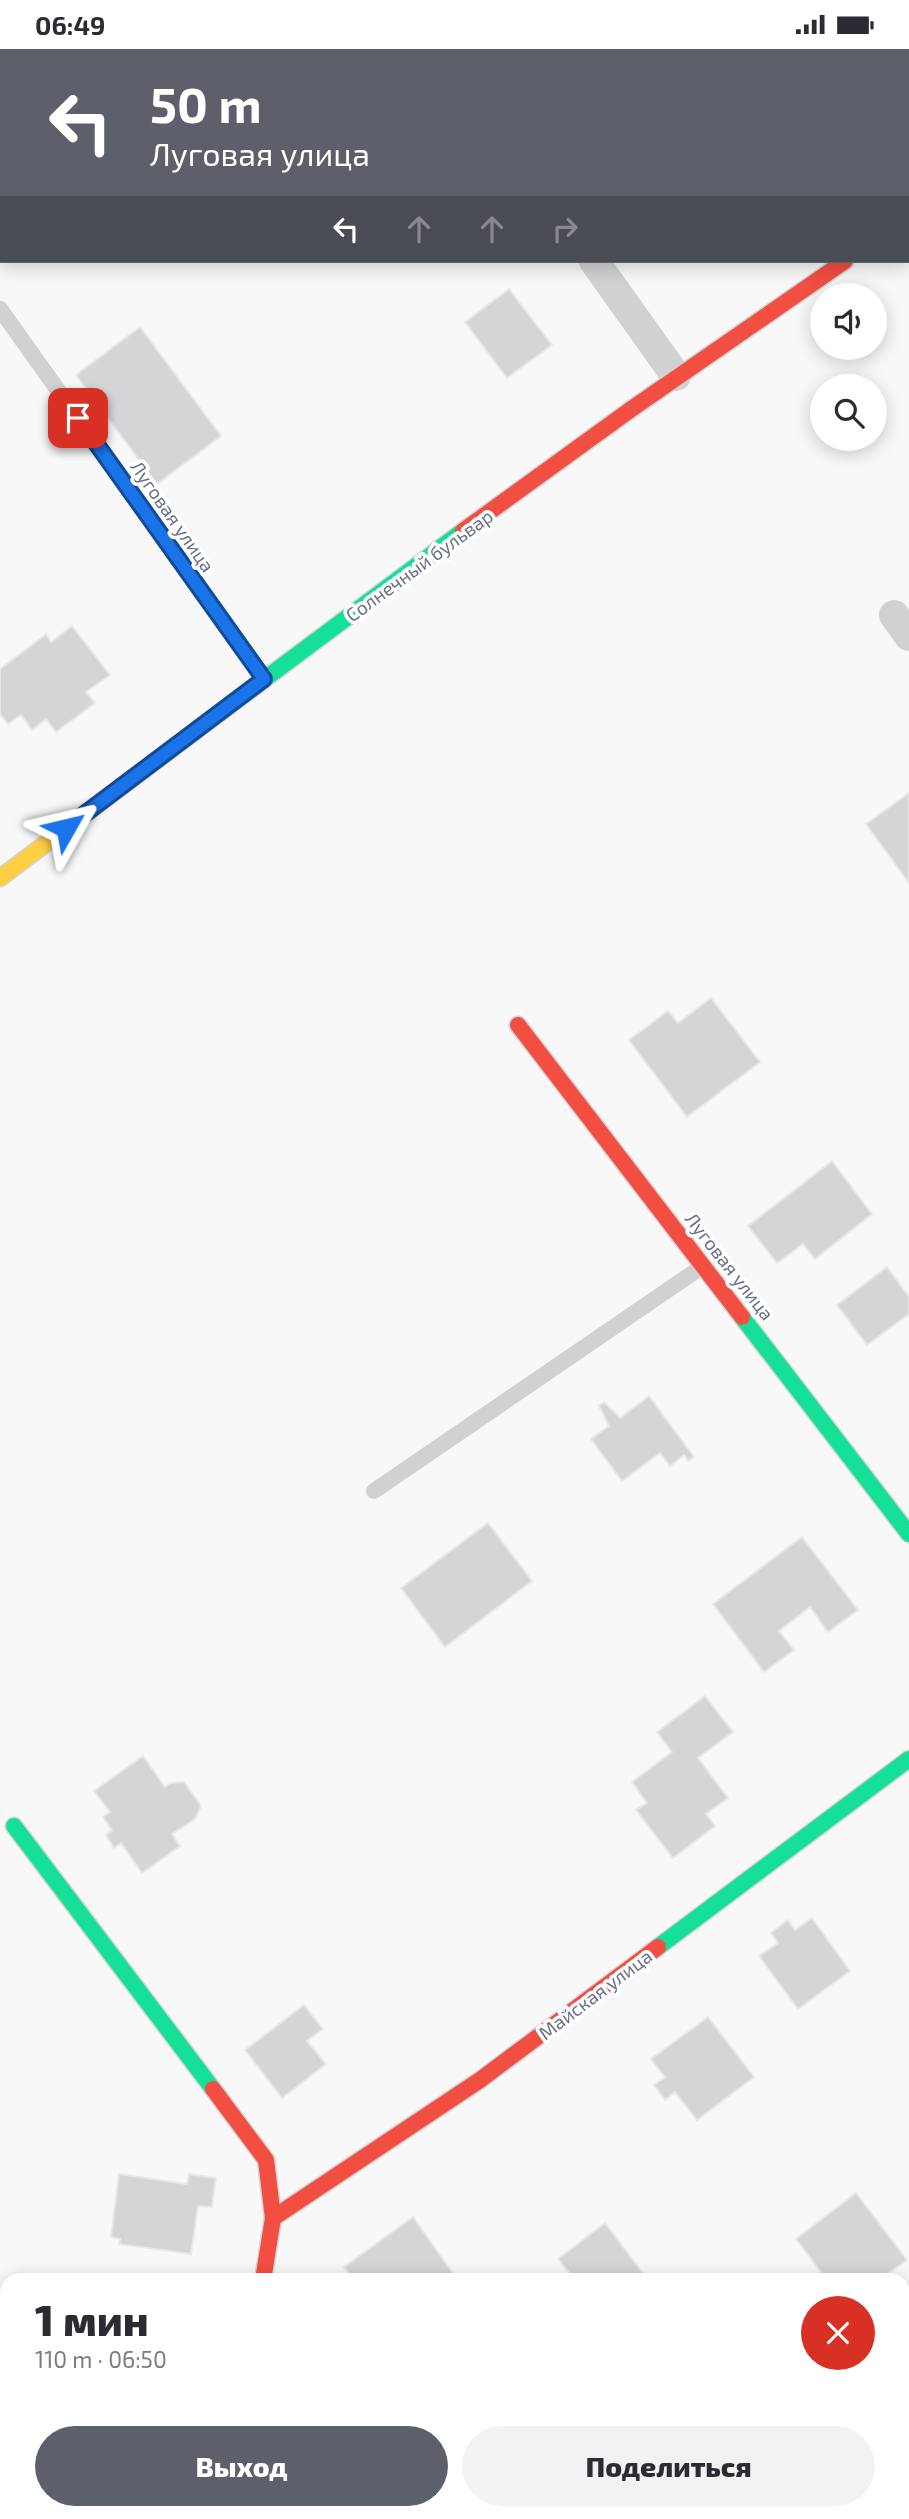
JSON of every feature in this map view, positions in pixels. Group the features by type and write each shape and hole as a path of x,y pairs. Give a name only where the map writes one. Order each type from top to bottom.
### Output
{"street":[{"path":"595,263 676,376"},
{"name":"Солнечный бульвар","path":"0,878 264,679 676,376 842,263"},
{"name":"Луговая улица","path":"518,1025 909,1534"},
{"name":"Майская улица","path":"273,2218 480,2080 909,1759"},
{"path":"14,1826 266,2159 273,2218 264,2273"}],"lane":[{"name":"Луговая улица","path":"0,309 264,679"},
{"path":"374,1491 703,1266"}],"building":[{"path":"509,289 552,345 507,378 465,322"},
{"path":"140,327 221,436 157,484 76,375"},
{"path":"72,626 110,675 86,692 95,703 56,732 46,719 32,730 21,715 8,724 0,714 0,669 46,634 51,642"},
{"path":"909,793 909,883 866,824"},
{"path":"711,998 760,1062 687,1117 629,1040 668,1011 678,1023"},
{"path":"832,1161 872,1214 815,1259 803,1244 777,1263 748,1226"},
{"path":"887,1267 909,1297 909,1314 867,1345 837,1305"},
{"path":"649,1396 694,1457 688,1461 684,1455 670,1466 660,1453 622,1481 591,1439 609,1426 599,1406 604,1402 620,1418"},
{"path":"488,1523 532,1581 445,1647 401,1588"},
{"path":"802,1537 858,1610 828,1632 810,1607 779,1631 794,1650 764,1672 713,1604"},
{"path":"705,1696 733,1732 698,1758 728,1798 706,1814 715,1826 673,1858 636,1810 647,1803 632,1782 672,1752 657,1732"},
{"path":"143,1756 165,1787 170,1783 184,1782 201,1806 195,1819 172,1834 180,1846 142,1873 121,1843 114,1848 106,1835 112,1830 103,1817 110,1812 94,1791"},
{"path":"812,1918 850,1971 798,2009 759,1956 778,1943 771,1933 788,1920 795,1930"},
{"path":"304,2005 323,2029 307,2041 326,2064 282,2098 245,2050"},
{"path":"708,2017 754,2077 697,2120 675,2092 665,2100 654,2085 665,2077 651,2059"},
{"path":"119,2174 187,2184 189,2174 216,2178 212,2207 198,2206 191,2254 119,2244 120,2239 111,2237"},
{"path":"856,2193 907,2260 889,2273 822,2273 796,2239"},
{"path":"413,2217 453,2273 348,2273 344,2267"},
{"path":"605,2223 643,2273 569,2273 558,2259"}],"traffic: fast":[{"path":"246,693 463,531"},
{"path":"742,1317 909,1534"},
{"path":"658,1947 909,1759"},
{"path":"14,1826 213,2089"}],"traffic: slow":[{"path":"0,878 246,693"}],"traffic: jam":[{"path":"463,531 630,410 842,263"},
{"path":"518,1025 742,1317"},
{"path":"273,2218 480,2080 658,1947"},
{"path":"213,2089 266,2160 273,2218 264,2273"}],"route":[{"path":"66,828 264,679 78,418"}]}
